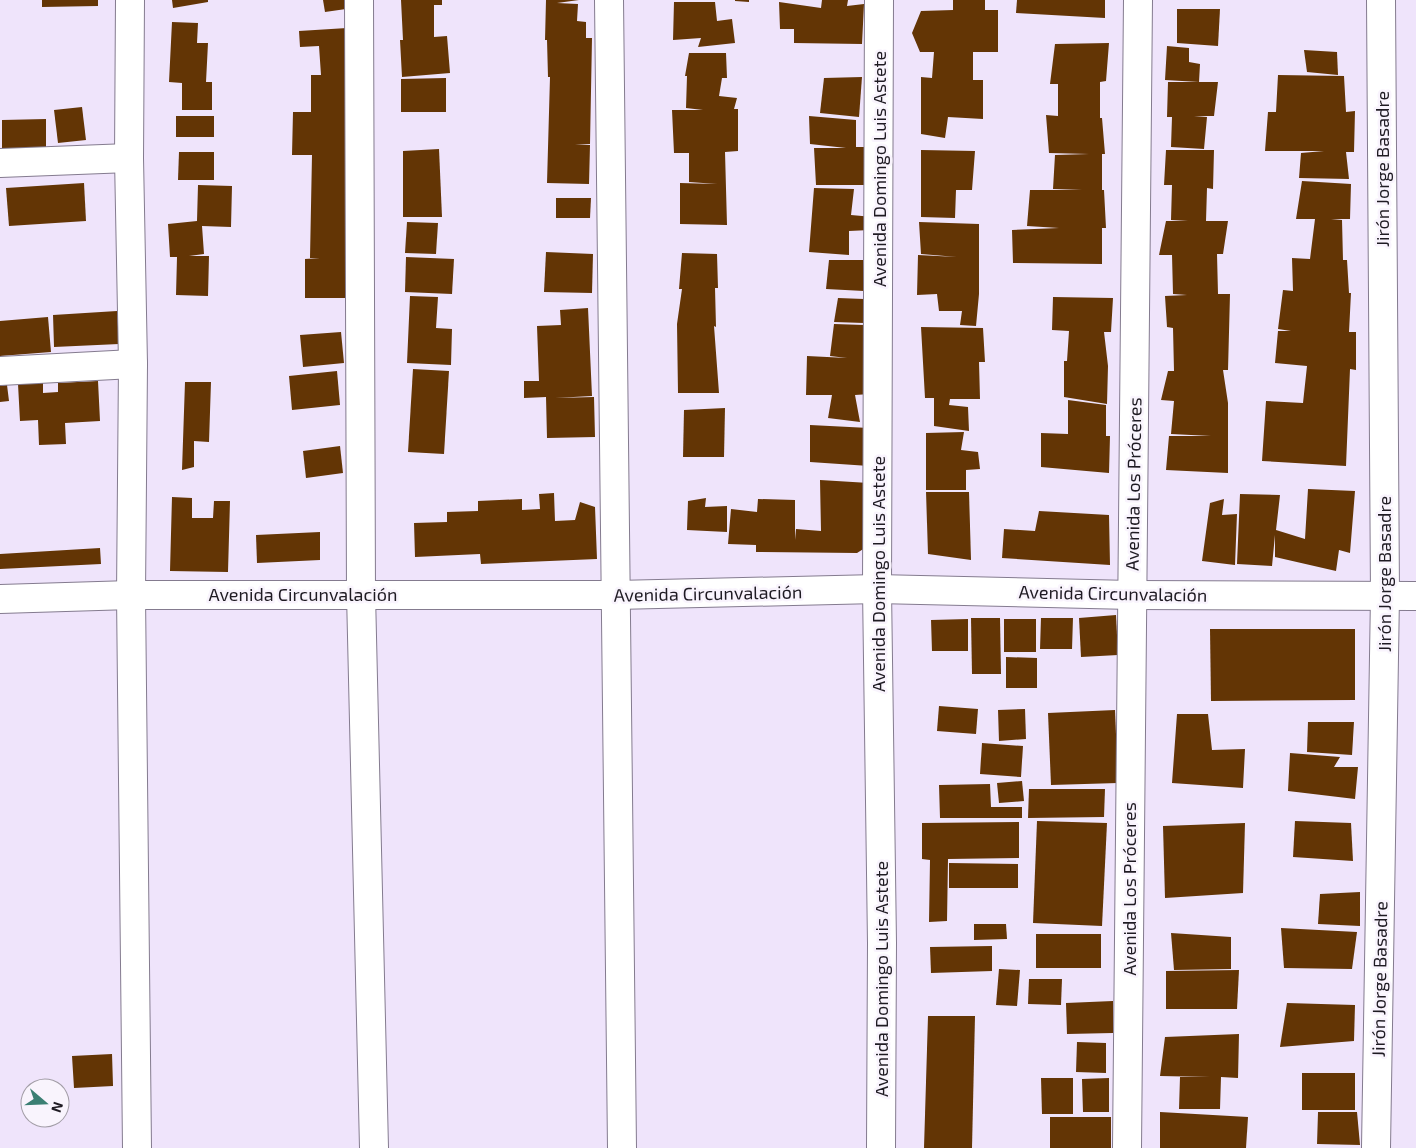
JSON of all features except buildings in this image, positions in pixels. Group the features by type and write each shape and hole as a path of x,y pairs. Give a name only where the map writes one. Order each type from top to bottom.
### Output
{"street":[{"path":"130,0 129,158 133,364 132,595 137,1148"},
{"path":"359,0 361,594 374,1148"},
{"path":"609,0 622,1148"},
{"name":"Avenida Domingo Luis Astete","path":"880,0 877,589 882,943 881,1148"},
{"name":"Avenida Los Próceres","path":"1128,1148 1131,595 1138,0"},
{"name":"Jirón Jorge Basadre","path":"1376,1148 1385,595 1381,0"},
{"path":"0,163 129,158"},
{"path":"0,371 133,364"},
{"name":"Avenida Circunvalación","path":"0,599 132,595 616,595 877,589 1131,595 1416,596"}]}
